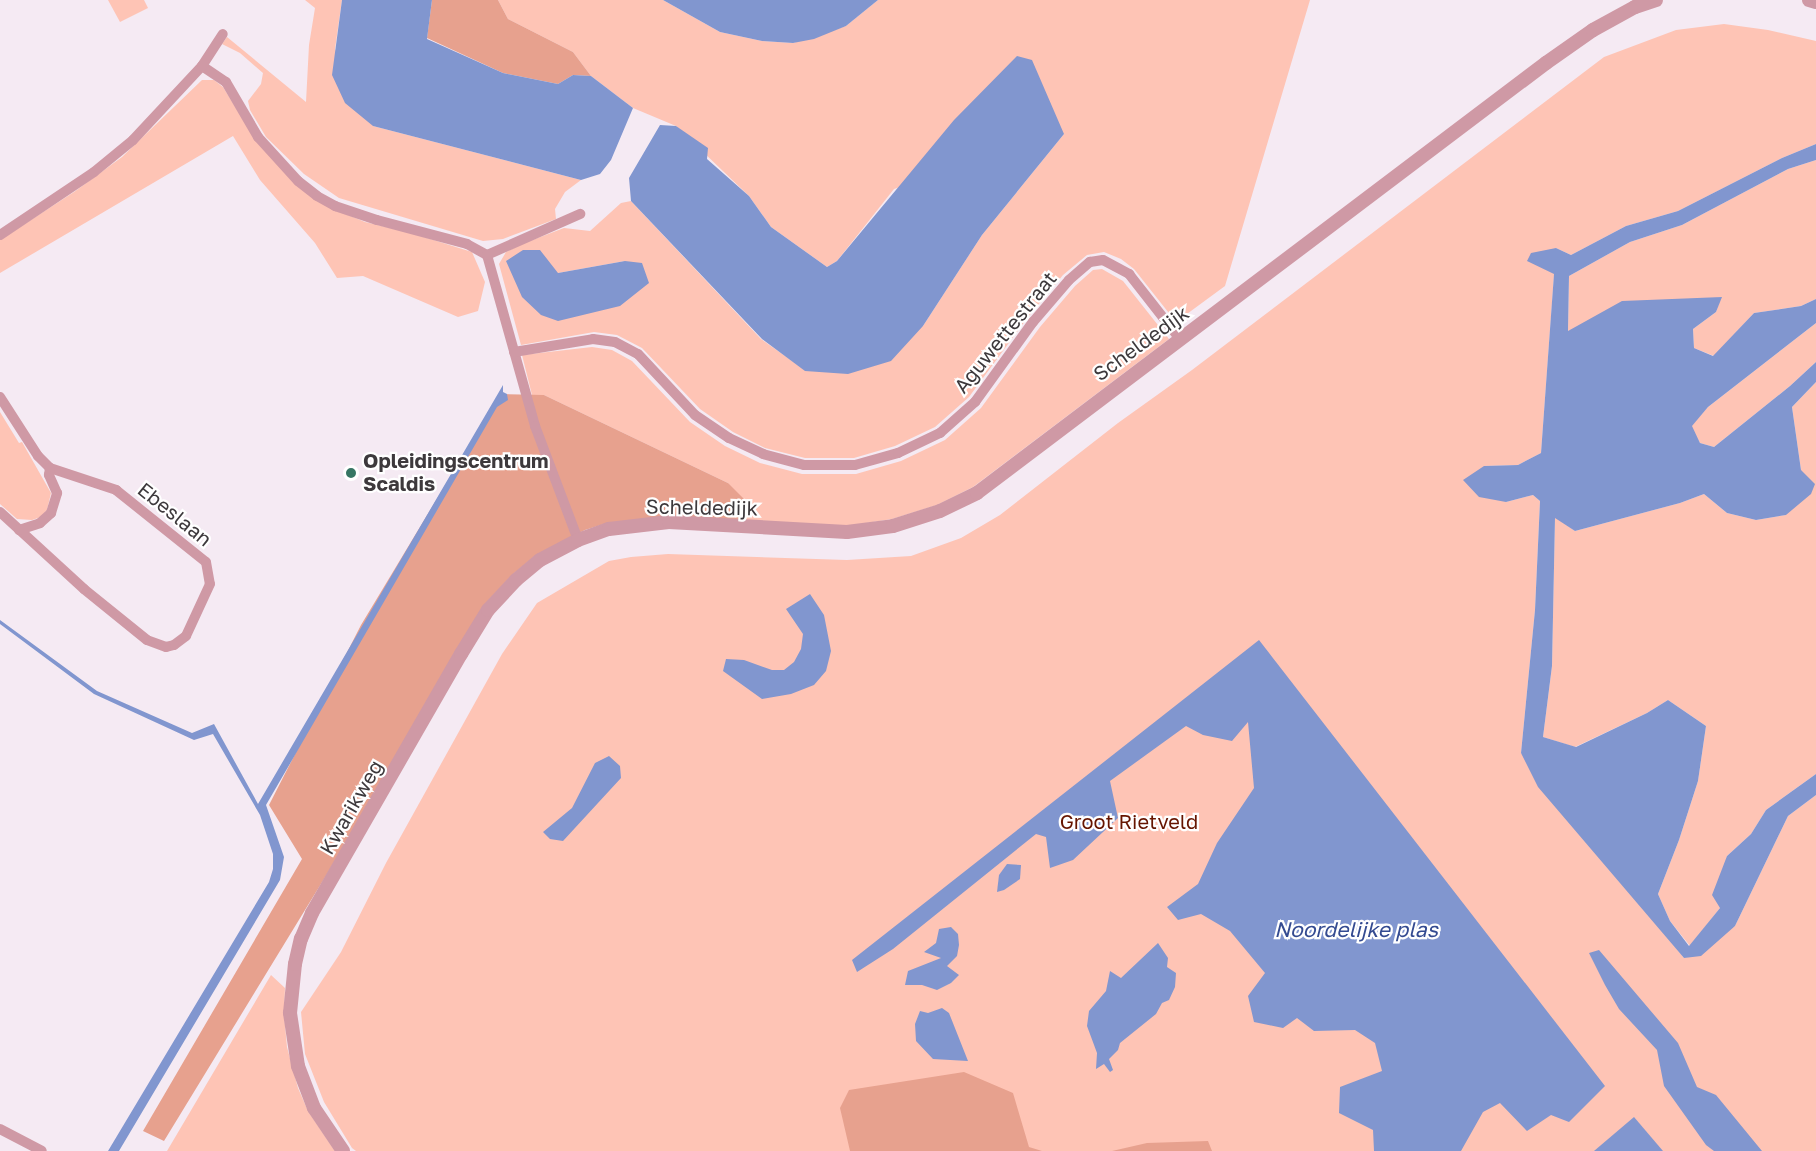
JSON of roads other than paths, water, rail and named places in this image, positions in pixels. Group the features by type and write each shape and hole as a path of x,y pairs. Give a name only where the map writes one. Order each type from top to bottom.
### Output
{"street":[{"name":"Scheldedijk","path":"582,538 609,530 669,522 847,532 893,526 939,512 976,492 1546,63 1593,30 1635,7 1656,0"},
{"path":"1809,0 1816,2"},
{"path":"0,235 94,172 133,140 202,66 222,34"},
{"path":"202,66 226,82 258,137 292,175 316,196 336,206 377,220 466,244 487,255 535,426 582,538"},
{"path":"487,255 580,214"},
{"name":"Aguwettestraat","path":"514,352 593,339 615,342 638,354 695,415 729,438 763,454 804,465 855,465 898,453 940,433 975,402 1033,322 1074,275 1090,262 1103,260 1129,274 1180,339"},
{"path":"0,397 38,456 50,468 50,475 57,493 51,513 40,523 19,530"},
{"name":"Ebeslaan","path":"0,512 84,589 147,639 166,647 174,645 186,636 210,584 206,562 116,490 50,468"},
{"name":"Kwarikweg","path":"343,1151 314,1108 298,1066 290,1013 295,964 312,913 488,610 516,580 540,560 582,538"},
{"path":"0,1129 42,1151"}],"water":[{"path":"342,0 432,0 427,39 503,73 558,84 573,75 591,76 633,108 611,160 600,174 581,180 373,126 345,103 332,75"},
{"path":"663,0 878,0 846,26 814,39 793,43 762,41 720,32"},
{"path":"1017,56 1032,60 1064,134 982,235 923,326 891,361 848,374 805,371 762,339 631,201 629,178 660,125 676,126 708,148 707,159 749,196 771,227 827,267 837,261 954,120"},
{"path":"1816,144 1816,160 1788,169 1682,225 1630,242 1569,276 1568,331 1622,301 1722,297 1716,312 1693,329 1694,348 1713,356 1754,313 1801,306 1816,299 1816,323 1708,407 1692,426 1700,443 1714,447 1816,362 1816,382 1792,407 1801,470 1815,484 1811,494 1786,515 1756,520 1727,513 1704,494 1680,503 1575,531 1555,518 1552,666 1543,737 1576,747 1647,713 1668,700 1706,726 1698,781 1658,894 1670,921 1689,946 1720,908 1712,895 1727,856 1751,834 1766,810 1816,774 1816,795 1788,816 1735,926 1701,956 1684,958 1538,787 1521,753 1535,610 1540,501 1533,495 1506,502 1479,497 1463,480 1484,466 1518,465 1541,453 1554,274 1527,261 1531,253 1556,248 1571,255 1626,226 1678,211 1782,158"},
{"path":"523,250 540,250 558,273 625,261 642,263 649,283 620,306 558,321 541,315 522,297 506,261"},
{"path":"503,385 503,392 507,394 508,400 497,407 266,805 284,857 280,880 119,1151 108,1151 269,882 273,869 273,854 260,815 213,734 194,740 94,694 0,624 0,620 97,691 192,733 214,724 258,804"},
{"path":"810,594 824,615 831,651 826,671 814,685 791,694 762,699 723,671 726,659 744,660 772,670 784,670 794,662 801,649 803,634 786,609"},
{"name":"Noordelijke plas","path":"1259,640 1605,1086 1569,1122 1551,1115 1527,1131 1500,1103 1483,1112 1461,1151 1374,1151 1373,1130 1339,1113 1340,1087 1382,1071 1375,1043 1355,1030 1314,1031 1297,1018 1283,1028 1254,1022 1248,996 1265,973 1230,931 1201,914 1178,920 1167,907 1198,884 1217,843 1254,788 1248,722 1232,741 1203,735 1186,726 1110,781 1118,818 1073,860 1050,868 1046,837 1036,834 893,949 857,972 852,960"},
{"path":"609,756 620,766 621,778 563,841 550,839 543,832 572,808 595,763"},
{"path":"1007,864 1021,865 1020,879 997,892 999,875"},
{"path":"951,927 958,934 959,945 957,956 947,966 959,975 951,983 937,990 922,985 905,985 908,971 941,958 924,952 936,943 939,929"},
{"path":"1158,943 1168,958 1167,967 1176,973 1175,987 1169,1000 1162,1003 1156,1014 1120,1043 1118,1050 1109,1059 1113,1070 1110,1072 1104,1064 1096,1069 1097,1053 1087,1026 1089,1011 1106,991 1110,971 1121,978"},
{"path":"1599,950 1678,1043 1697,1087 1716,1095 1762,1151 1714,1151 1706,1145 1664,1086 1657,1050 1619,1009 1605,985 1589,953"},
{"path":"942,1008 949,1013 968,1061 933,1059 916,1041 915,1024 920,1011 928,1013"},
{"path":"1634,1117 1663,1151 1594,1151"}],"place":[{"name":"Opleidingscentrum Scaldis","path":"351,473"}],"park label":[{"name":"Groot Rietveld","path":"1129,821"}]}
